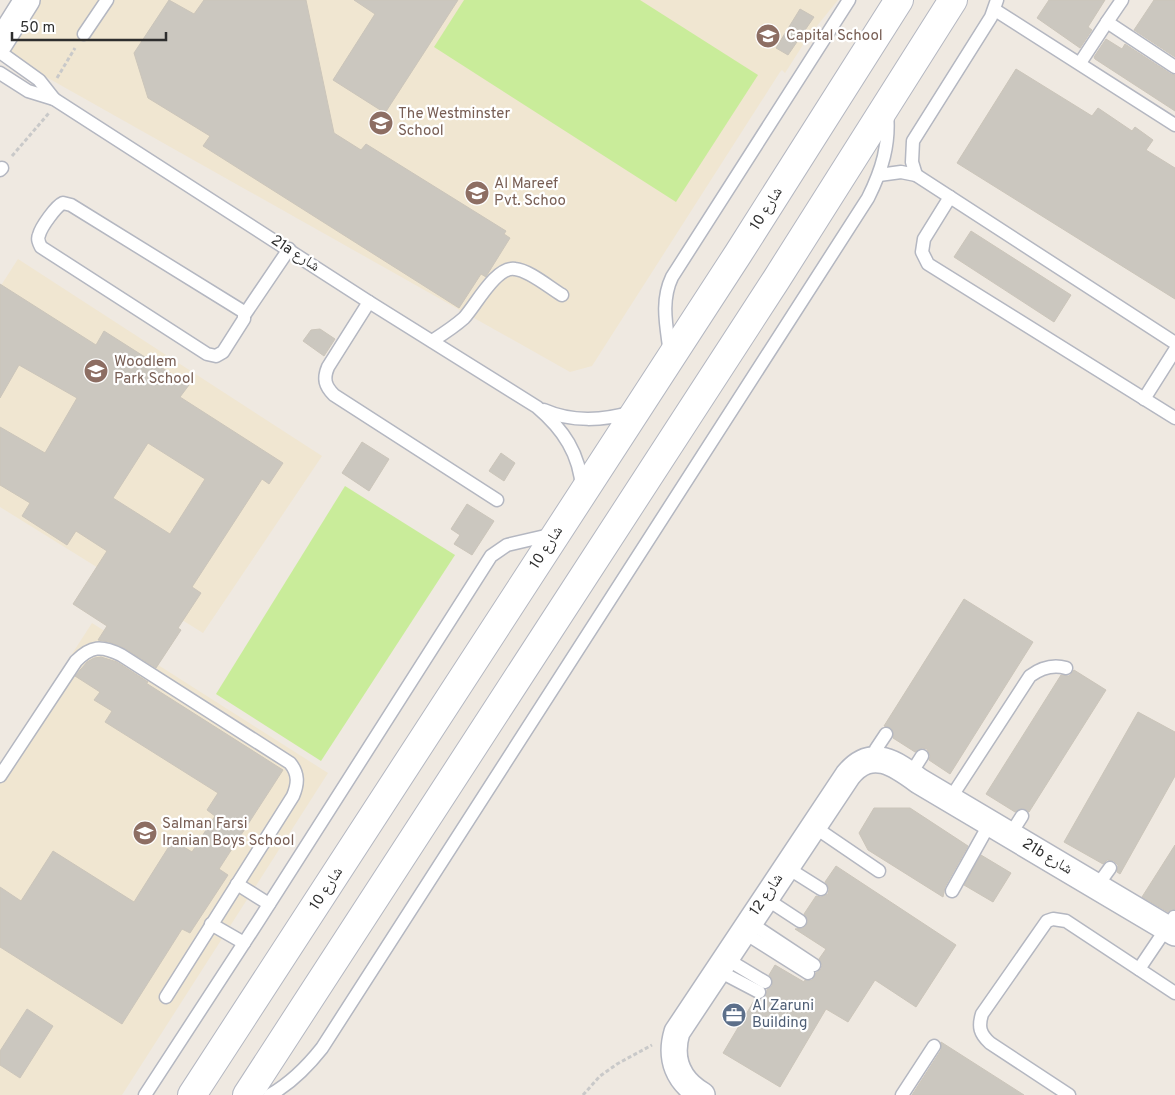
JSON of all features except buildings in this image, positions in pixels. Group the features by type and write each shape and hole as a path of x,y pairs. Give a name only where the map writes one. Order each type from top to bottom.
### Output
{"street":[{"path":"0,42 27,0"},
{"name":"شارع 10","path":"192,1095 637,411 899,0"},
{"path":"247,1095 765,297 953,0"},
{"path":"841,786 854,768 864,762 876,760"},
{"name":"21b شارع","path":"876,760 887,761 917,771 950,799 1007,825 1103,877 1172,926"},
{"name":"21b شارع","path":"841,786 856,778 873,773 896,774 917,771"},
{"name":"شارع 12","path":"677,1032 841,786"},
{"path":"694,1006 690,1032 692,1057 700,1080 709,1095"},
{"path":"677,1032 674,1042 674,1057 679,1072 686,1083 702,1095"}],"lane":[{"path":"84,34 107,0"},
{"path":"670,357 664,306 668,286 672,278 849,0"},
{"path":"1080,63 1122,0"},
{"path":"916,175 912,162 913,141 996,5 1175,125"},
{"path":"1107,22 1175,67"},
{"name":"21a شارع","path":"0,52 39,80 54,99"},
{"name":"21a شارع","path":"0,73 28,91 54,99 369,302 537,407 552,414 586,419 604,419 637,411"},
{"path":"270,1095 286,1086 322,1048 868,198 879,176 887,143 886,105"},
{"path":"879,176 901,172 916,175 1175,343"},
{"path":"950,197 924,239 922,252 928,264 1175,418"},
{"path":"245,314 71,205 63,203 57,207 38,236 41,246 211,356 220,355 223,352 244,319 245,314 289,249"},
{"path":"432,341 461,321 498,274 509,269 526,273 562,296"},
{"path":"369,302 328,367 325,374 328,390 496,500"},
{"path":"1144,399 1175,350"},
{"name":"21a شارع","path":"537,407 562,431 571,445 581,477 582,494"},
{"path":"145,1095 491,556 507,544 556,534"},
{"path":"0,776 76,661 90,649 114,651 290,763 295,770 297,778 297,788 293,796 166,996"},
{"path":"950,799 1030,676 1039,669 1051,666 1066,668"},
{"path":"876,760 876,749 886,734"},
{"path":"952,891 1007,825"},
{"path":"813,826 879,872"},
{"path":"786,867 821,889"},
{"path":"237,884 269,904"},
{"path":"765,898 800,921"},
{"path":"1068,1095 984,1038 980,1030 982,1014 1046,921 1053,919 1066,921 1175,993"},
{"path":"211,924 244,942"},
{"path":"1139,969 1172,926"},
{"path":"746,927 811,969"},
{"path":"721,964 762,987"},
{"path":"902,1095 934,1046"}],"path":[{"path":"583,1095 600,1076 617,1064 677,1032"}],"shaded area":[{"name":"Al Mareef Pvt. Schoo","path":"27,0 838,0 808,37 785,73 782,70 780,72 592,366 570,372 0,51"},
{"name":"Woodlem Park School","path":"18,259 322,456 203,633 0,507 0,287"},
{"name":"Salman Farsi Iranian Boys School","path":"92,623 328,773 122,1095 0,1095 0,766"}],"green space":[{"path":"464,0 640,0 758,75 676,202 434,47"},
{"path":"345,486 455,555 321,761 216,694"}],"place":[{"name":"Capital School","path":"768,36"},
{"name":"The Westminster School","path":"381,123"},
{"name":"Al Mareef Pvt. Schoo","path":"477,193"},
{"name":"Woodlem Park School","path":"96,371"},
{"name":"Salman Farsi Iranian Boys School","path":"145,833"},
{"name":"Al Zaruni Building","path":"734,1015"}]}
